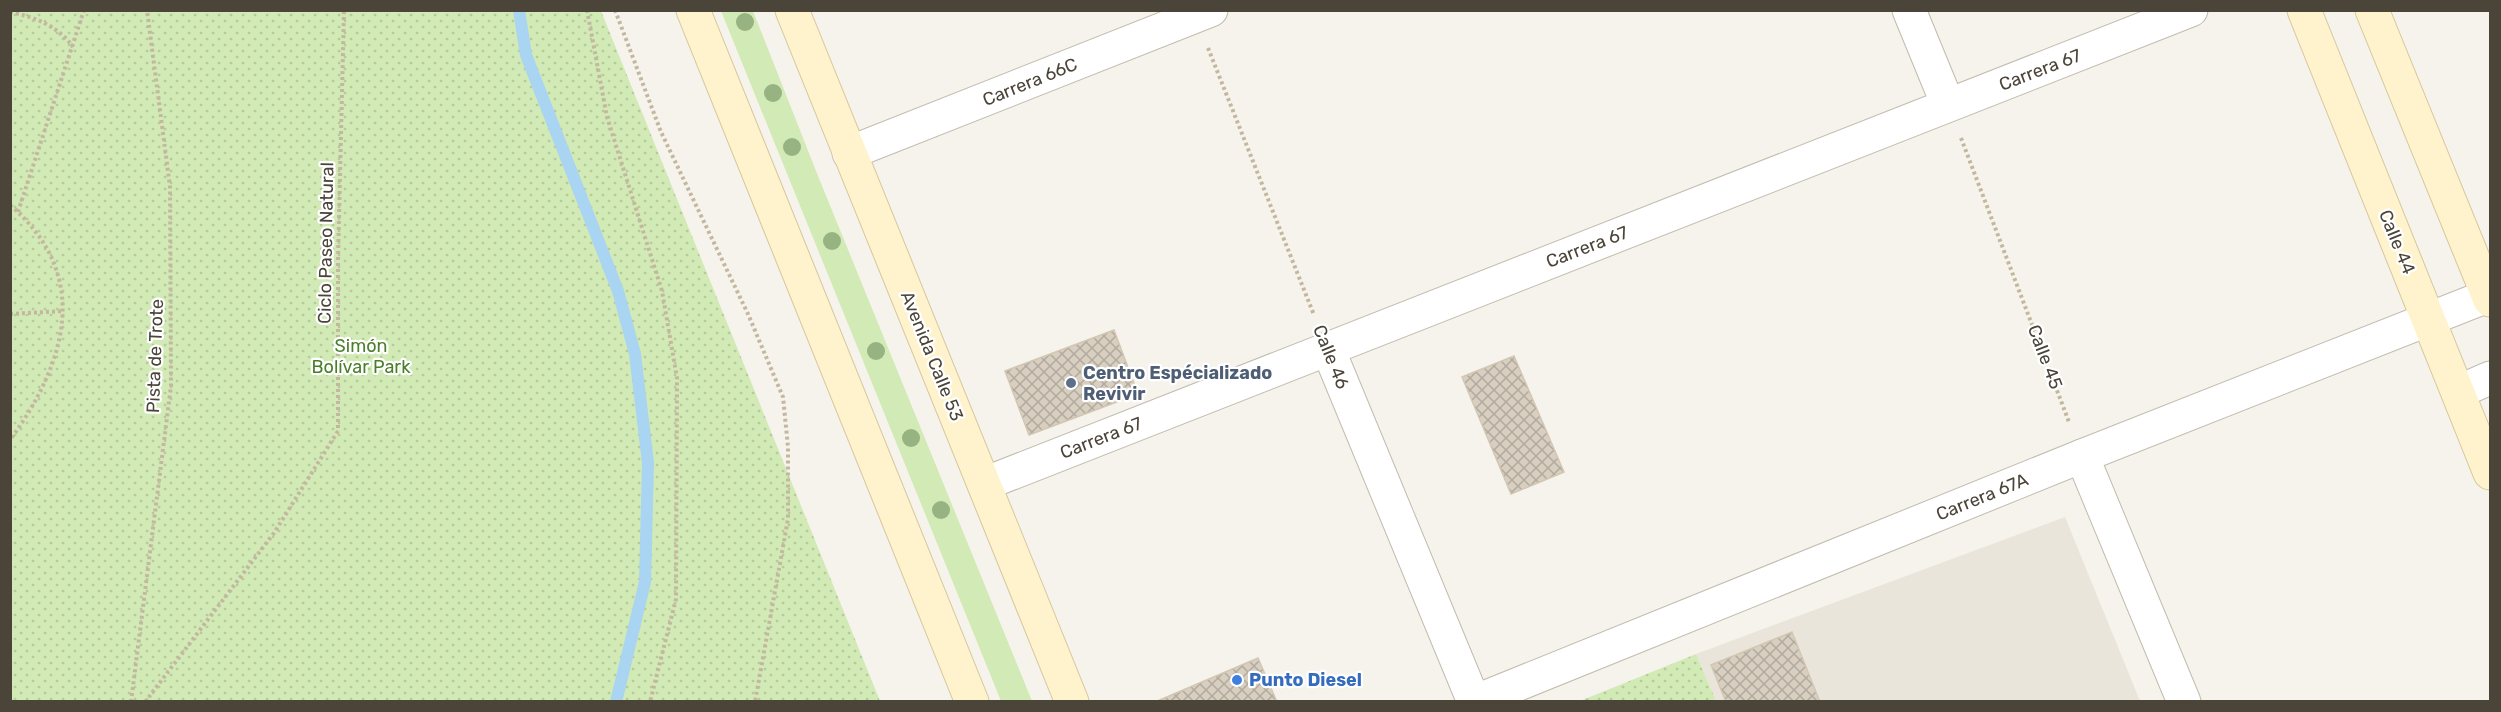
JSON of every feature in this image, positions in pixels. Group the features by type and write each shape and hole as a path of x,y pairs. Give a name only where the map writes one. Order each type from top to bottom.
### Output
{"main road":[{"path":"693,10 972,702"},
{"name":"Avenida Calle 53","path":"792,10 1072,702"},
{"name":"Calle 44","path":"2304,10 2490,473"},
{"path":"2372,10 2490,297"}],"street":[{"path":"1910,10 1948,105"},
{"name":"Carrera 67","path":"984,484 2191,10"},
{"name":"Carrera 66C","path":"849,153 1200,13"},
{"name":"Carrera 67A","path":"1474,702 2082,456 2490,297"},
{"name":"Calle 46","path":"1328,349 1474,702"},
{"path":"2458,392 2490,378"},
{"path":"2082,456 2184,702"}],"path":[{"path":"18,212 84,10"},
{"name":"Pista de Trote","path":"131,702 171,386 170,187 147,10"},
{"name":"Ciclo Paseo Natural","path":"145,702 274,533 338,431 338,260 345,10"},
{"path":"587,10 607,117 662,291 677,378 676,599 650,702"},
{"path":"615,10 661,132 748,314 783,397 788,447 788,519 755,702"},
{"path":"10,12 32,16 52,27 73,48"},
{"name":"Calle 46","path":"1200,13 1328,349"},
{"name":"Calle 45","path":"1948,105 2082,456"},
{"path":"10,205 36,232 51,258 60,284 64,312 60,345 49,376 26,418 10,440"},
{"path":"10,314 64,312"}],"shaded area":[{"path":"2065,517 2140,701 1716,701 1696,654"}],"green space":[{"name":"Simón Bolívar Park","path":"10,11 601,11 880,701 11,701"},
{"path":"721,11 753,11 1032,701 1001,701"},
{"path":"1696,654 1716,701 1580,701"}],"building":[{"name":"Centro Espécializado Revivir","path":"1114,330 1138,394 1029,435 1005,371"},
{"path":"1514,356 1564,472 1511,494 1462,377"},
{"path":"1792,632 1820,702 1726,702 1711,665"},
{"name":"Punto Diesel","path":"1258,658 1277,702 1155,702"}],"waterway":[{"path":"519,10 526,55 618,291 635,354 648,463 645,582 616,702"}],"place":[{"name":"Centro Espécializado Revivir","path":"1071,383"},
{"name":"Punto Diesel","path":"1237,680"}]}
